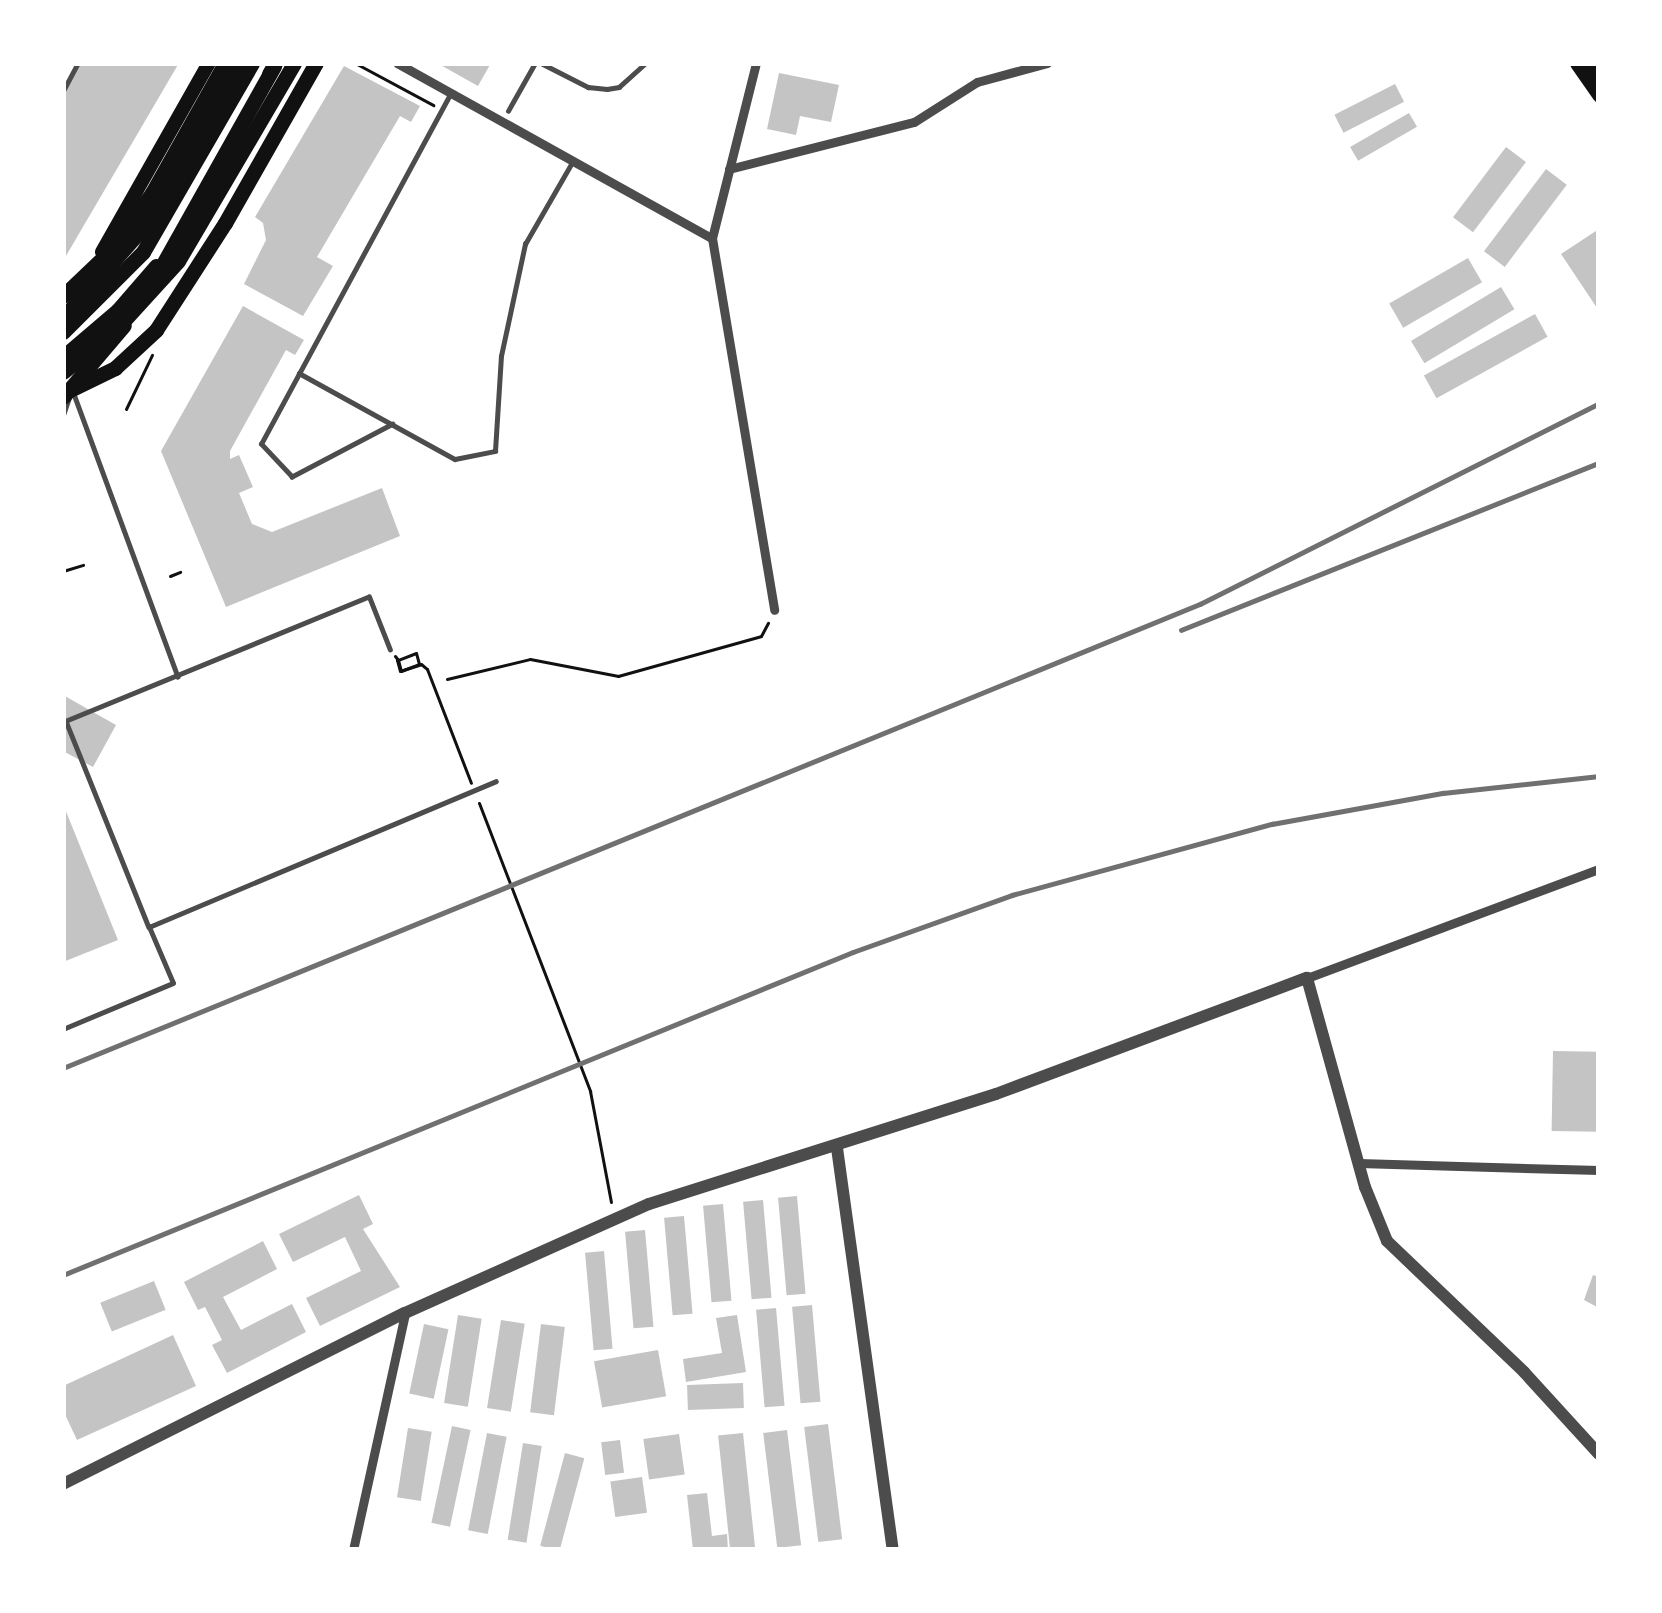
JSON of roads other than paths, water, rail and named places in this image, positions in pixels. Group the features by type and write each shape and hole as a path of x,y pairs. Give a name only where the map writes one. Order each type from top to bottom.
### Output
{"main road":[{"path":"63,316 209,63"},
{"path":"63,296 106,254 176,153 225,63"},
{"path":"63,316 80,303 160,204 239,63"},
{"path":"63,332 142,252 252,63"},
{"path":"63,372 118,327 178,261 294,63"},
{"path":"68,393 133,355 198,268 316,63"},
{"path":"1577,63 1599,95"},
{"path":"1593,63 1599,72"},
{"path":"68,393 115,338 177,241 273,67"},
{"path":"63,357 102,325 177,241"},
{"path":"80,303 133,355"}],"street":[{"path":"397,63 712,238"},
{"path":"756,63 712,238 774,610"},
{"path":"729,169 914,122 977,82 1047,63"},
{"path":"63,1484 405,1313 614,1219 837,1148 1599,869"},
{"path":"1307,978 1359,1163 1388,1241 1524,1372 1599,1454"},
{"path":"837,1148 893,1550"},
{"path":"1359,1163 1599,1170"},
{"path":"353,1550 405,1313"}],"lane":[{"path":"63,92 78,63"},
{"path":"508,111 538,63 608,89 619,87 646,63"},
{"path":"393,424 292,478 261,444 451,93"},
{"path":"299,373 455,459 495,451 501,356 525,244 574,161"},
{"path":"63,415 68,393"},
{"path":"68,393 178,676"},
{"path":"63,1029 173,983 67,721 369,597 390,650"},
{"path":"149,927 496,781"}],"railway":[{"path":"63,1068 1200,604 1599,403"},
{"path":"1181,630 1599,463"},
{"path":"63,1275 853,952 1012,895 1272,824 1443,793 1599,776"}]}
